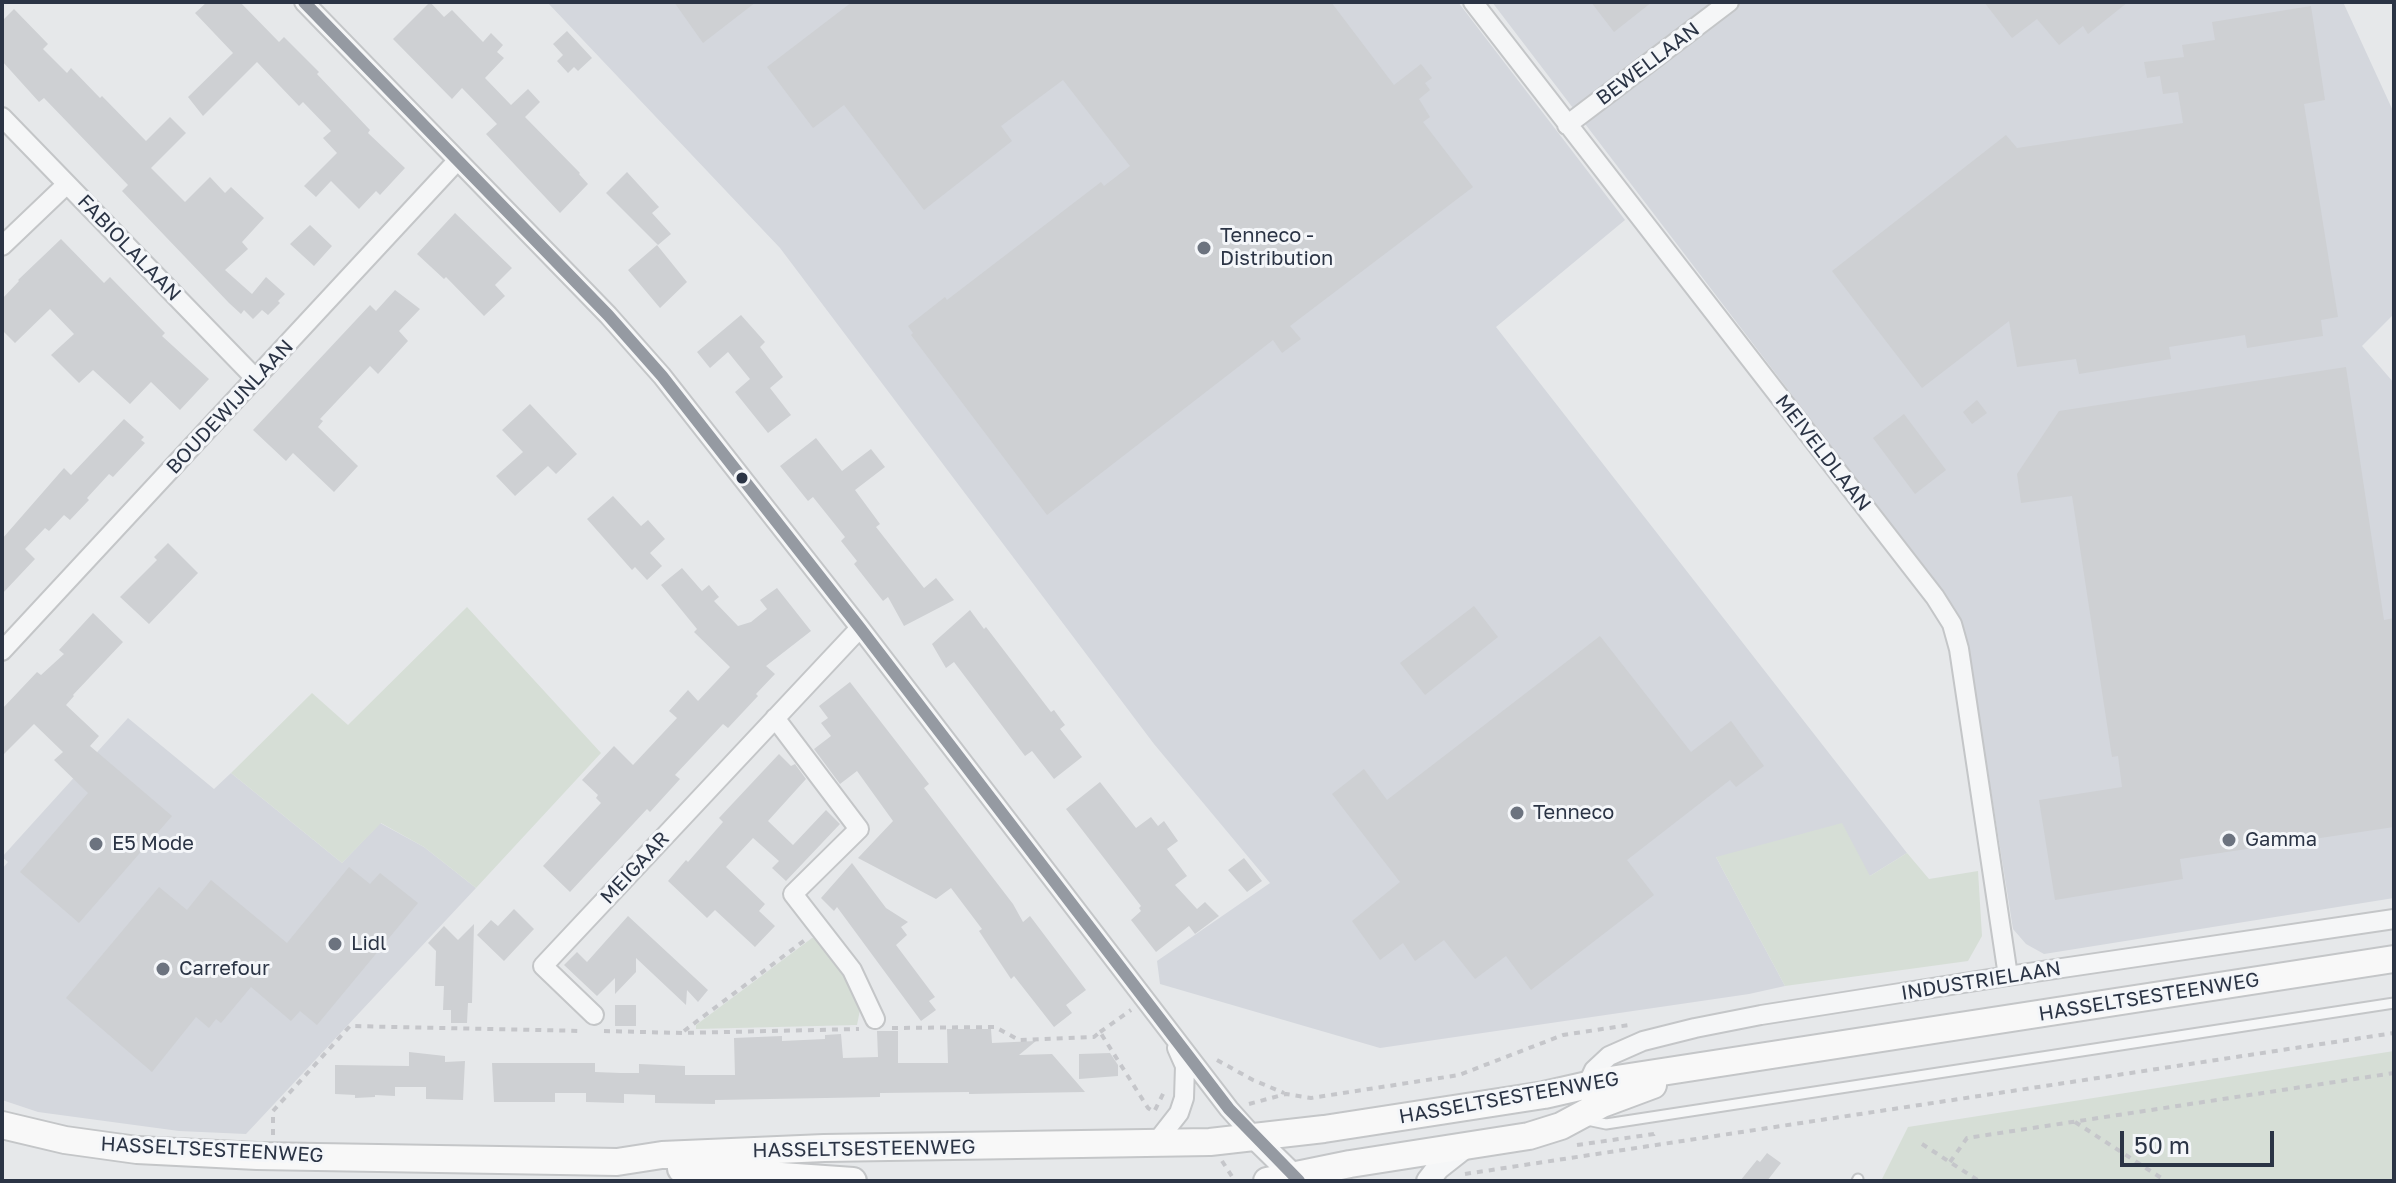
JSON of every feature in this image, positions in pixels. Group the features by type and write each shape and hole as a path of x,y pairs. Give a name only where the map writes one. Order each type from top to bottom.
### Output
{"main road":[{"name":"HASSELTSESTEENWEG","path":"617,1162 662,1155 1148,1133 1197,1143 1255,1138 2394,959"},
{"name":"HASSELTSESTEENWEG","path":"1267,1181 1296,1178 1350,1164 1529,1136 1561,1126 1602,1104 1654,1085 2394,972"},
{"name":"HASSELTSESTEENWEG","path":"2,1125 65,1140 137,1150 272,1156 617,1162 661,1168 853,1181"}],"street":[{"path":"304,2 635,344 728,458 1229,1109 1296,1178"},
{"name":"MEIVELDLAAN","path":"1473,2 1925,585 1952,624 1959,649 2008,976"},
{"name":"BEWELLAAN","path":"1567,125 1729,2"},
{"name":"FABIOLALAAN","path":"2,117 256,379"},
{"name":"BOUDEWIJNLAAN","path":"2,651 457,161"},
{"path":"2,246 67,184"},
{"name":"MEIGAAR","path":"594,1015 543,966 860,628"},
{"path":"775,718 859,829 793,894 852,970 876,1025"},
{"name":"INDUSTRIELAAN","path":"1587,1085 1594,1070 1609,1056 1643,1041 1761,1015 2394,919"},
{"path":"1148,1133 1161,1136 1179,1113 1184,1098 1185,1066 1167,1028"},
{"path":"1428,1181 1438,1168 1466,1146"}],"lane":[{"path":"1576,1118 1606,1124 2394,1003"}],"path":[{"path":"682,1033 820,928"},
{"path":"272,1156 273,1111 350,1026 682,1033 876,1025 995,1027 1019,1040 1094,1037 1145,1000"},
{"path":"1100,1032 1148,1108 1154,1112"},
{"path":"1462,1175 2394,1033"},
{"path":"1217,1060 1286,1094"},
{"path":"1950,1162 1967,1138 2394,1073"},
{"path":"1148,1133 1167,1082"},
{"path":"2075,1122 2166,1181"},
{"path":"1577,1145 1654,1134 1657,1131"},
{"path":"1922,1144 1979,1181"}],"shaded area":[{"path":"547,2 1458,2 1625,220 1496,327 1907,853 1870,876 1716,857 1785,986 1749,994 1380,1048 1160,984 1157,961 1270,883 1154,744 780,248"},
{"path":"1492,2 2343,2 2394,113 2394,314 2362,346 2394,383 2394,898 2044,954 2026,944 2013,929 1966,635 1954,607"},
{"path":"467,607 601,753 476,888 424,847 381,823 342,863 231,773 312,693 348,725"},
{"path":"128,718 214,789 231,773 342,863 380,823 424,847 476,888 246,1134 179,1131 38,1112 2,1100 2,869 8,862 2,857"},
{"path":"1842,823 1870,876 1907,853 1929,879 1978,871 1982,936 1968,961 1785,986 1716,857"},
{"path":"819,937 845,972 860,1010 857,1025 696,1029 696,1025 812,938"},
{"path":"2394,1051 2394,1181 1881,1181 1908,1127"}],"building":[{"path":"207,2 240,2 279,42 284,37 319,72 317,74 370,130 368,133 405,168 380,195 376,191 359,209 331,181 316,197 304,186 337,153 323,138 331,131 303,102 299,106 257,62 203,116 188,97 233,53 195,13"},
{"path":"430,2 444,17 452,10 483,42 491,33 503,45 497,52 504,58 485,78 511,105 528,89 540,102 525,117 588,184 560,213 486,134 497,124 462,88 452,99 393,39"},
{"path":"674,2 756,2 703,43"},
{"name":"Tenneco - Distribution","path":"852,2 1331,2 1394,85 1421,64 1432,78 1425,83 1430,90 1419,99 1430,117 1423,122 1473,187 1290,326 1301,339 1282,353 1273,340 1047,515 911,335 913,333 908,326 945,297 947,300 1101,182 1104,186 1130,166 1063,80 1001,126 1012,141 924,210 844,105 813,128 767,67"},
{"path":"1591,2 1652,2 1614,32"},
{"path":"1984,2 2128,2 2088,34 2083,26 2059,45 2037,19 2012,38"},
{"path":"2311,6 2325,100 2304,104 2338,317 2321,320 2323,336 2247,348 2245,335 2169,347 2171,359 2079,374 2076,359 2017,367 2009,321 1922,388 1832,271 2006,135 2017,148 2183,123 2178,92 2163,94 2160,76 2147,78 2144,62 2184,57 2182,45 2215,40 2212,22"},
{"path":"14,9 48,44 43,49 67,73 71,68 146,141 170,117 186,133 151,168 185,202 210,177 225,193 231,187 264,218 242,242 248,249 225,270 252,294 266,277 285,294 268,315 262,310 253,319 244,310 241,314 229,303 122,191 128,185 44,98 39,102 2,61 2,21"},
{"path":"567,31 592,58 578,71 574,67 568,73 557,61 563,55 553,44"},
{"path":"627,172 659,207 652,213 671,234 658,245 606,193"},
{"path":"455,213 512,268 495,285 505,296 484,316 446,277 444,279 417,254"},
{"path":"310,225 332,246 314,266 290,244"},
{"path":"61,239 104,283 110,277 165,333 162,336 209,379 180,410 151,382 130,404 93,370 79,383 51,355 74,334 50,309 15,343 2,330 2,299"},
{"path":"657,245 687,282 660,308 628,270"},
{"path":"395,290 420,309 399,331 408,341 378,374 370,366 320,419 323,421 318,427 358,466 334,492 293,453 286,461 253,430 370,305 376,311"},
{"path":"741,315 765,342 760,347 783,377 770,388 791,415 768,433 735,392 750,379 728,352 710,368 697,352"},
{"path":"2346,367 2384,620 2394,618 2394,827 2180,859 2183,879 2055,900 2039,800 2122,787 2118,756 2112,757 2072,496 2021,503 2017,474 2059,411"},
{"path":"1977,400 1987,413 1972,424 1963,412"},
{"path":"530,404 577,454 556,474 548,466 515,496 496,476 523,452 502,430"},
{"path":"1904,414 1946,470 1915,494 1873,438"},
{"path":"124,419 144,437 141,440 145,443 113,477 109,474 70,520 64,515 49,531 45,528 25,549 35,559 2,594 2,539 64,468 71,475"},
{"path":"816,438 842,471 871,449 885,467 855,490 880,524 876,527 924,588 936,578 954,600 904,626 888,597 883,601 854,564 857,561 841,541 845,537 813,497 808,501 780,466"},
{"path":"613,496 641,526 648,520 665,539 650,553 662,566 647,580 635,567 632,570 587,519"},
{"path":"168,543 198,573 149,624 120,597 157,560 154,557"},
{"path":"682,568 702,591 709,585 719,597 714,601 738,626 751,622 767,609 760,600 777,588 811,631 766,666 775,674 756,694 758,696 728,728 723,724 675,775 680,779 650,812 647,809 570,892 543,866 601,803 596,798 598,795 582,780 614,746 633,765 677,718 669,711 688,690 698,701 730,667 694,632 697,629 661,585"},
{"path":"1474,606 1498,637 1425,695 1400,663"},
{"path":"970,610 1051,712 1054,710 1065,725 1060,729 1082,757 1054,779 1032,751 1025,756 954,662 946,668 932,644"},
{"path":"93,613 123,642 66,705 99,736 90,746 172,816 79,923 20,872 88,793 54,760 63,752 34,724 2,756 2,709 37,672 41,675 64,654 59,650"},
{"name":"Tenneco","path":"1600,636 1691,752 1731,721 1764,766 1736,787 1730,780 1627,860 1654,895 1531,990 1506,956 1475,979 1444,940 1415,961 1403,943 1380,960 1352,921 1400,882 1332,794 1364,769 1387,800"},
{"path":"850,682 929,784 924,788 1013,904 1023,922 1030,916 1086,990 1066,1005 1072,1013 1054,1027 1014,976 1011,979 979,931 982,929 951,888 936,899 858,858 893,821 857,771 840,784 814,749 831,736 821,723 828,718 819,706"},
{"path":"779,754 791,766 795,764 806,779 768,821 793,845 826,810 840,824 786,881 772,868 779,861 753,838 726,867 765,904 759,911 775,926 755,947 715,910 707,918 668,881 723,822 719,818"},
{"path":"1100,782 1136,828 1151,817 1158,826 1164,821 1178,841 1167,849 1187,876 1175,885 1197,909 1205,902 1219,916 1195,934 1189,926 1156,952 1131,920 1141,911 1141,906 1066,809"},
{"path":"1244,858 1262,881 1247,892 1228,870"},
{"path":"852,863 886,908 908,922 901,927 907,935 896,945 935,997 929,1001 936,1010 921,1021 837,907 834,911 821,898"},
{"path":"349,867 370,884 380,873 418,903 317,1025 300,1011 291,1021 251,987 221,1023 216,1019 209,1028 196,1017 152,1072 66,998 159,887 187,910 211,880 287,943"},
{"path":"514,909 534,929 504,961 477,935 491,920 498,926"},
{"path":"628,916 708,990 698,1002 687,990 686,1005 636,958 636,972 615,994 615,978 597,996 564,965 577,952 587,962"},
{"path":"474,924 472,1003 468,1003 467,1023 451,1023 451,1010 443,1010 444,986 435,986 436,951 428,943 444,926 458,940"},
{"path":"615,1005 636,1005 636,1026 615,1026"},
{"path":"947,1029 991,1029 992,1043 1036,1041 1019,1055 1052,1054 1085,1092 880,1093 880,1097 715,1100 715,1104 655,1103 655,1095 624,1094 624,1103 586,1102 586,1093 555,1093 555,1102 494,1102 492,1063 595,1063 595,1072 621,1073 639,1073 639,1064 685,1066 685,1075 735,1075 734,1038 782,1036 782,1041 825,1039 825,1035 841,1034 843,1058 878,1057 877,1031 898,1031 898,1063 948,1063"},
{"path":"409,1052 445,1056 445,1062 465,1061 463,1100 426,1099 426,1087 395,1087 395,1096 355,1098 355,1095 335,1094 335,1065 409,1066"},
{"path":"1110,1053 1118,1065 1118,1076 1079,1079 1079,1054"},
{"path":"1767,1153 1781,1163 1767,1181 1740,1181 1757,1160 1760,1162"}],"transit line":[{"path":"304,2 608,315 662,376 860,628 1229,1109 1299,1181"}],"place":[{"name":"Tenneco - Distribution","path":"1204,248"},
{"name":"Tenneco","path":"1517,813"},
{"name":"Gamma","path":"2229,840"},
{"name":"E5 Mode","path":"96,844"},
{"name":"Lidl","path":"335,944"},
{"name":"Carrefour","path":"163,969"}]}
